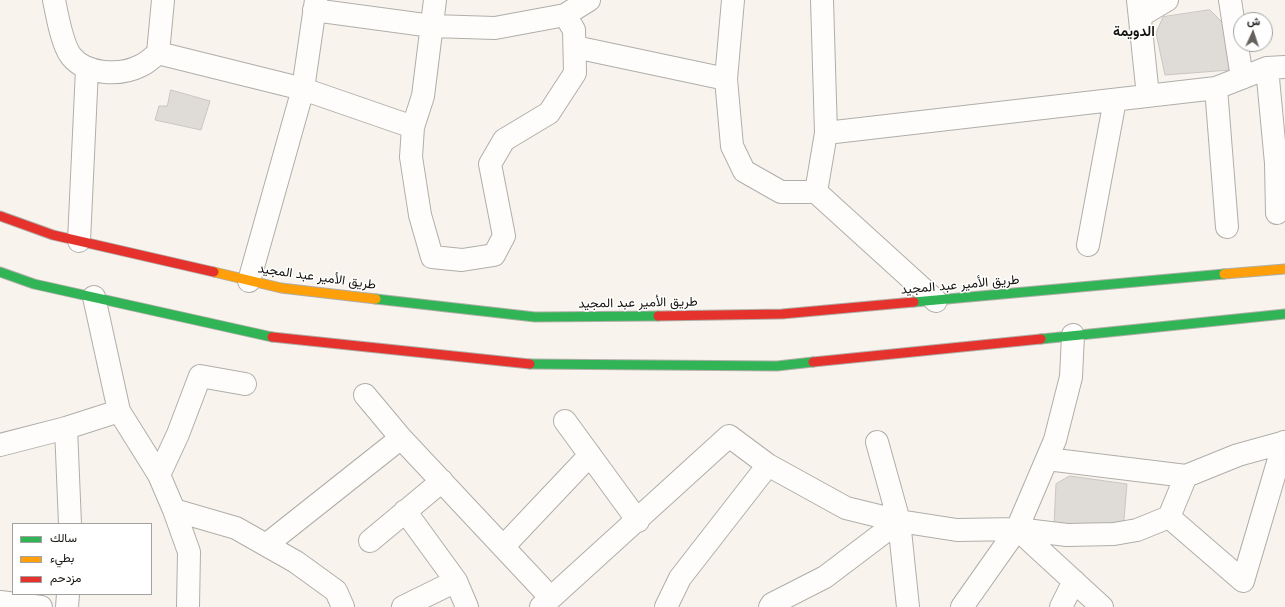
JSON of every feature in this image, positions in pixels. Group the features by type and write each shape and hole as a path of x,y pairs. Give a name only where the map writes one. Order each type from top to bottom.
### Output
{"main road":[{"name":"طريق الأمير عبد المجيد","path":"0,216 53,235 281,288 535,317 782,314 1285,269"},
{"path":"0,272 34,284 264,336 531,364 777,366 1285,314"}],"street":[{"path":"54,0 58,24 71,56 87,69 115,72 140,66 158,53 303,89 413,127"},
{"path":"158,53 162,0"},
{"path":"435,0 423,96 413,127 411,157 420,215 432,257 462,260 494,255 504,236 490,164 504,140 549,113 575,73 574,30 565,14"},
{"path":"249,281 303,89 315,5 432,26 495,28 565,14 589,0"},
{"path":"733,0 726,79 732,146 744,171 781,192 816,192 936,301"},
{"path":"816,192 826,132 822,0"},
{"path":"1148,96 1139,8 1167,0"},
{"path":"1230,0 1242,78"},
{"path":"575,47 726,79"},
{"path":"826,132 1216,88 1276,67 1278,105 1276,213"},
{"path":"79,241 87,69"},
{"path":"1216,88 1227,227"},
{"path":"1088,245 1115,100"},
{"path":"94,297 119,411 159,475 174,510 188,552 188,607"},
{"path":"962,607 1017,529 1055,440 1071,377 1072,336"},
{"path":"159,475 178,434 200,376 245,384"},
{"path":"365,395 402,438 503,547 546,602 638,521 729,436 768,465 846,508 899,521 957,530 1017,529 1067,534 1114,534 1137,530 1170,517 1186,476"},
{"path":"0,445 66,428 119,411"},
{"path":"565,421 638,521"},
{"path":"66,428 70,523"},
{"path":"266,545 402,438"},
{"path":"877,442 899,521 908,607"},
{"path":"1047,459 1186,476 1238,455 1284,442"},
{"path":"1170,517 1243,581 1284,442"},
{"path":"503,547 590,455"},
{"path":"666,607 680,578 768,465"},
{"path":"370,542 442,481"},
{"path":"174,510 236,528 296,562 336,591 343,607"},
{"path":"405,511 456,581 467,607"},
{"path":"770,607 772,604 825,577 899,521"},
{"path":"1017,529 1102,607"},
{"path":"403,607 456,581"},
{"path":"1061,607 1074,581"},
{"path":"67,607 68,595"},
{"path":"0,602 41,607"}],"building":[{"path":"1210,10 1224,24 1230,70 1165,75 1156,33 1163,17"},
{"path":"171,90 210,101 201,130 155,120 159,106 167,106"},
{"path":"1070,476 1127,484 1123,531 1054,524 1056,484"}],"traffic: fast":[{"path":"0,272 34,284 272,337"},
{"path":"914,302 1224,274"},
{"path":"376,299 535,317 658,316"},
{"path":"1041,339 1285,314"},
{"path":"530,364 777,366 813,362"}],"traffic: slow":[{"path":"1224,274 1285,269"},
{"path":"214,272 281,288 376,299"}],"traffic: jam":[{"path":"0,216 53,235 214,272"},
{"path":"658,316 782,314 914,302"},
{"path":"272,337 530,364"},
{"path":"813,362 1041,339"}],"district":[{"name":"الدويمة","path":"1134,32"}]}
